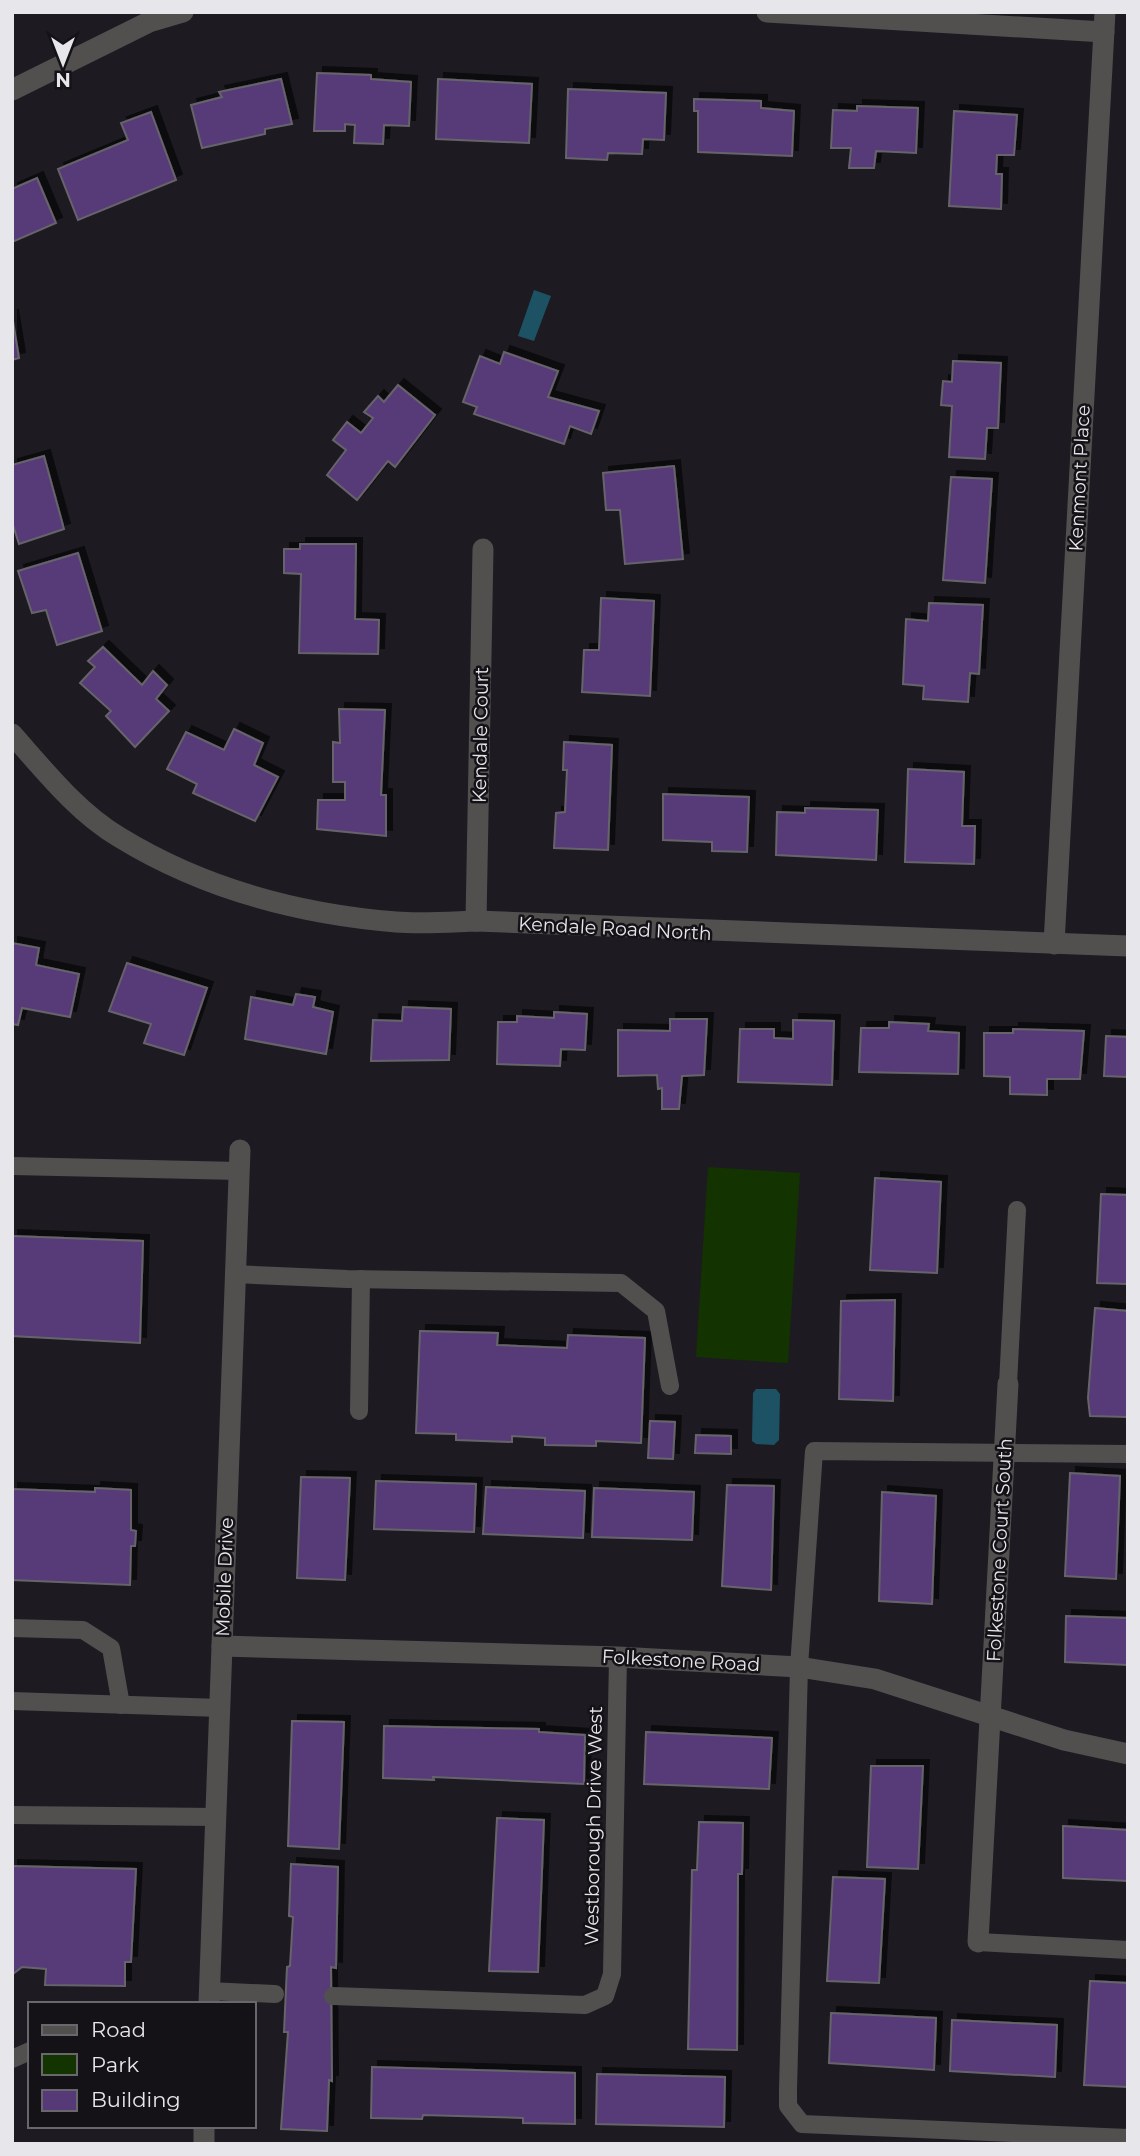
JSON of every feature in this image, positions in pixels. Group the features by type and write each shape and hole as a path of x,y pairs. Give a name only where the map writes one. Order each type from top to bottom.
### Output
{"street":[{"path":"12,90 149,22 183,12"},
{"path":"767,12 1104,22"},
{"name":"Kenmont Place","path":"1054,944 1104,22"},
{"name":"Kendale Court","path":"476,921 484,549"},
{"name":"Kendale Road North","path":"12,734 58,786 117,836 186,872 262,900 338,916 399,922 476,921 1128,946"},
{"name":"Mobile Drive","path":"209,1997 240,1161"},
{"name":"Folkestone Court South","path":"978,1941 1008,1384"},
{"name":"Folkestone Road","path":"222,1646 618,1657 799,1667 875,1679 1064,1740 1128,1754"}],"lane":[{"path":"12,1166 240,1161"},
{"path":"1008,1384 1017,1210"},
{"path":"234,1274 621,1283 656,1311 670,1385"},
{"path":"359,1411 361,1279"},
{"path":"1128,1454 814,1451 799,1667 788,2106 802,2124 1128,2138"},
{"path":"12,1628 83,1630 111,1648 121,1705"},
{"name":"Westborough Drive West","path":"332,1996 585,2005 605,1996 612,1974 618,1657"},
{"path":"12,1701 220,1708"},
{"path":"12,1815 217,1817"},
{"path":"978,1941 1128,1950"},
{"path":"209,1997 275,1994"},
{"path":"12,2059 28,2052"}],"green space":[{"path":"708,1167 800,1173 788,1363 696,1357"}],"water":[{"path":"534,290 551,296 534,341 518,336"},
{"path":"756,1389 776,1389 780,1394 779,1440 774,1445 756,1444 752,1441 753,1393"}],"building":[{"path":"317,73 371,75 371,79 411,82 409,126 384,125 383,144 354,143 355,125 345,124 345,131 314,131"},
{"path":"281,79 292,124 265,129 265,134 202,148 191,105 222,97 219,92"},
{"path":"438,79 532,84 529,143 436,139"},
{"path":"568,89 666,93 664,140 643,139 642,154 608,153 607,160 566,158"},
{"path":"694,99 761,101 761,108 794,111 792,156 698,152 698,111 694,111"},
{"path":"857,106 918,108 916,153 876,151 874,168 849,168 851,148 831,148 833,110 857,111"},
{"path":"954,111 1017,115 1014,155 997,155 996,174 1002,174 1001,209 949,206"},
{"path":"151,112 176,180 78,220 58,169 128,140 121,123"},
{"path":"37,178 56,223 12,242 12,189"},
{"path":"12,315 19,358 12,360"},
{"path":"504,352 558,371 548,397 599,411 591,434 570,426 564,444 474,414 477,407 463,402 480,356 500,364"},
{"path":"953,361 1001,363 998,428 987,428 985,459 949,457 952,406 941,405 943,381 952,382"},
{"path":"398,385 435,415 395,467 388,461 357,500 327,475 346,450 333,440 347,422 361,433 373,418 364,412 378,396 384,402"},
{"path":"44,456 64,529 19,544 12,522 12,465"},
{"path":"674,466 683,559 625,564 620,510 606,510 603,473"},
{"path":"951,477 992,479 985,583 943,580"},
{"path":"300,544 356,544 355,619 379,620 378,654 299,653 301,574 284,573 284,549 300,549"},
{"path":"78,553 102,631 57,645 46,610 32,613 18,571"},
{"path":"601,598 654,601 650,696 582,692 584,650 599,650"},
{"path":"929,603 983,605 979,674 970,673 968,702 923,699 924,686 903,684 906,619 928,621"},
{"path":"103,647 142,685 153,671 167,685 156,699 169,711 135,747 106,716 111,711 80,683 95,667 88,661"},
{"path":"339,709 385,710 381,795 386,795 386,836 317,829 318,800 345,800 345,782 333,782 333,742 340,743"},
{"path":"234,729 263,743 254,765 278,777 255,821 193,793 197,784 167,769 186,732 224,750"},
{"path":"564,742 612,745 608,850 554,848 556,813 565,812 567,770 563,770"},
{"path":"908,769 964,772 962,826 975,826 974,864 905,862"},
{"path":"663,794 749,797 747,852 712,851 712,842 663,840"},
{"path":"805,808 878,810 876,860 776,855 777,812 805,813"},
{"path":"12,943 39,948 36,965 79,974 70,1017 22,1008 18,1025 12,1024"},
{"path":"127,963 207,988 184,1055 144,1043 151,1024 109,1011"},
{"path":"296,994 315,997 313,1007 333,1012 326,1054 245,1039 251,997 293,1005"},
{"path":"403,1007 451,1009 449,1060 371,1061 373,1020 402,1021"},
{"path":"554,1012 587,1014 585,1050 561,1049 560,1066 497,1064 498,1022 517,1022 517,1016 554,1018"},
{"path":"670,1019 707,1019 704,1075 682,1076 679,1109 662,1109 662,1088 658,1089 657,1075 618,1076 618,1030 670,1031"},
{"path":"793,1020 834,1021 832,1085 738,1082 740,1029 774,1029 774,1038 793,1039"},
{"path":"889,1022 929,1024 928,1031 959,1033 958,1074 859,1072 861,1028 889,1028"},
{"path":"1013,1029 1084,1031 1080,1079 1047,1079 1047,1095 1010,1094 1010,1077 984,1076 984,1033 1013,1033"},
{"path":"1106,1036 1128,1037 1128,1077 1104,1076"},
{"path":"875,1178 941,1182 937,1273 870,1270"},
{"path":"1101,1194 1128,1195 1128,1284 1097,1283"},
{"path":"12,1236 143,1241 140,1343 12,1336"},
{"path":"895,1300 893,1401 839,1399 841,1301"},
{"path":"1095,1308 1128,1311 1128,1417 1090,1416 1088,1398"},
{"path":"420,1331 498,1333 497,1345 567,1348 568,1335 645,1338 641,1443 596,1441 596,1446 545,1445 545,1438 512,1436 512,1442 456,1440 456,1434 416,1433"},
{"path":"650,1421 675,1422 673,1459 648,1458"},
{"path":"696,1435 731,1436 731,1454 695,1453"},
{"path":"1070,1473 1120,1476 1116,1579 1065,1576"},
{"path":"301,1477 350,1478 345,1580 297,1578"},
{"path":"376,1481 476,1484 474,1532 374,1529"},
{"path":"727,1485 774,1486 771,1590 722,1586"},
{"path":"486,1487 585,1491 583,1538 483,1534"},
{"path":"95,1488 131,1490 131,1530 136,1531 135,1546 131,1546 130,1585 12,1580 12,1489 95,1492"},
{"path":"594,1488 694,1492 692,1540 592,1537"},
{"path":"882,1492 936,1496 932,1604 879,1601"},
{"path":"1066,1616 1128,1618 1128,1665 1065,1662"},
{"path":"292,1721 344,1722 339,1849 288,1846"},
{"path":"384,1726 539,1729 539,1732 585,1735 584,1784 433,1777 434,1780 383,1778"},
{"path":"646,1732 772,1738 769,1789 644,1784"},
{"path":"871,1766 923,1766 918,1869 867,1867"},
{"path":"497,1818 544,1820 538,1972 489,1971"},
{"path":"699,1822 743,1823 742,1874 738,1874 737,2050 688,2049 692,1870 697,1870"},
{"path":"1063,1826 1128,1830 1128,1881 1063,1878"},
{"path":"291,1864 338,1867 336,1968 331,1967 332,2081 329,2080 327,2131 281,2129 288,2032 284,2032 287,1967 290,1966 293,1917 289,1916"},
{"path":"12,1866 136,1869 131,1962 125,1962 125,1986 45,1985 46,1969 22,1967 13,1974"},
{"path":"833,1877 885,1879 879,1983 827,1981"},
{"path":"1090,1981 1128,1983 1128,2087 1084,2085"},
{"path":"831,2013 936,2018 934,2070 829,2063"},
{"path":"952,2020 1057,2025 1055,2077 950,2071"},
{"path":"372,2067 575,2073 575,2124 523,2123 523,2118 423,2115 422,2119 371,2118"},
{"path":"597,2074 725,2077 724,2127 596,2124"}]}
